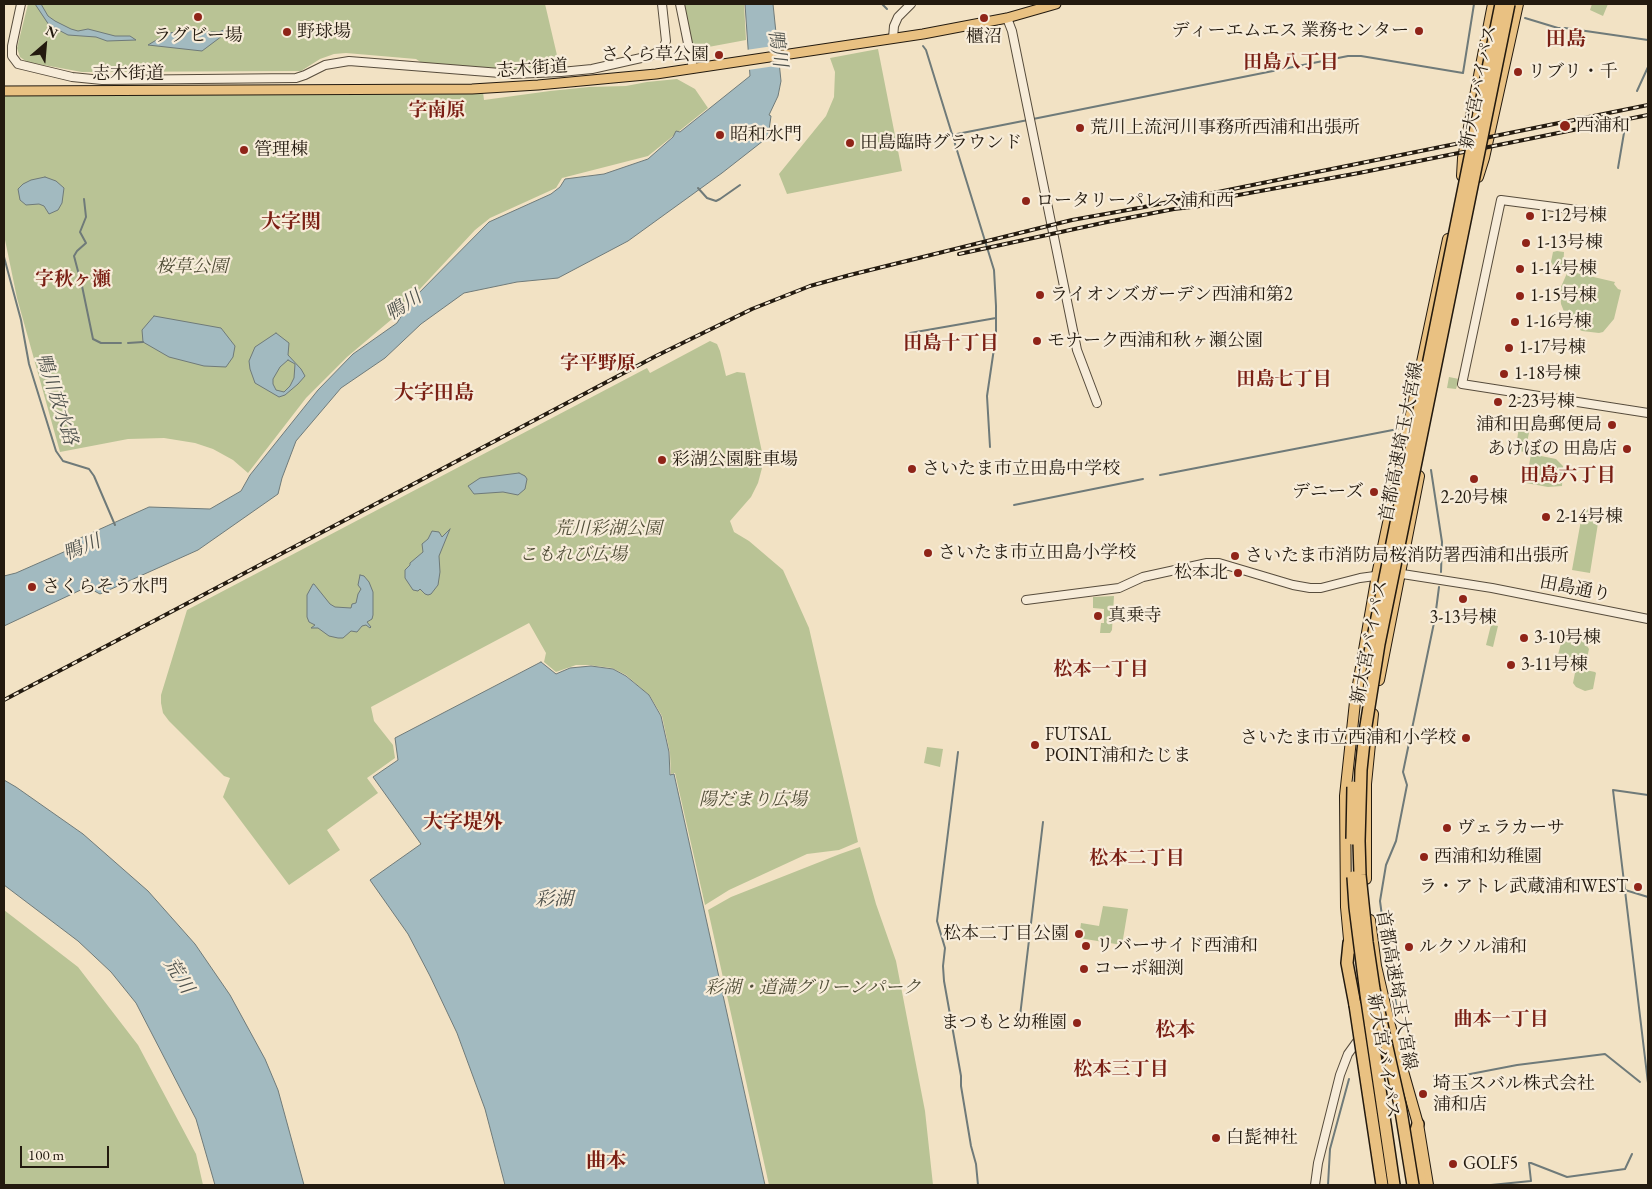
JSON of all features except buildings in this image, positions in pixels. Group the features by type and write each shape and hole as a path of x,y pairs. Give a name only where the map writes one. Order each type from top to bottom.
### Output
{"highway":[{"path":"1462,173 1463,158 1493,4"},
{"name":"新大宮バイパス","path":"1387,1185 1349,943 1346,907 1346,796 1355,702 1377,575 1462,173 1468,157 1500,4"},
{"name":"首都高速埼玉大宮線","path":"1394,1185 1355,907 1352,806 1358,731 1364,683 1392,536 1500,4"},
{"name":"新大宮バイパス","path":"1428,1185 1418,1124 1389,1022 1376,966 1365,875 1366,784 1374,703 1511,4"},
{"name":"首都高速埼玉大宮線","path":"1414,1185 1400,1105 1374,989 1367,942 1359,841 1362,761 1370,692 1379,644 1511,4"},
{"path":"1478,176 1484,158 1518,4"},
{"path":"1349,943 1348,963 1382,1185"},
{"path":"1418,1124 1414,1137 1421,1185"}],"main road":[{"name":"志木街道","path":"4,91 472,89 538,85 656,74 923,34 1007,18 1056,4"}],"street":[{"path":"21,4 12,46 12,56 18,64 72,77 102,80 296,78 325,65 349,61 513,74 592,69 650,56 663,49 666,41 662,4"},
{"path":"680,4 693,68"},
{"path":"893,38 894,26 898,18 912,4"},
{"path":"1007,18 1012,30 1031,120 1077,350 1097,403"},
{"path":"1585,211 1501,200 1462,384 1648,413"},
{"name":"田島通り","path":"1026,600 1119,588 1143,577 1168,570 1207,563 1219,563 1293,585 1310,588 1321,588 1360,578 1400,573 1492,588 1648,619"},
{"path":"1315,1185 1320,1155 1340,1075 1348,1054 1363,1033 1389,1022"}],"green space":[{"path":"28,4 545,4 560,68 509,69 422,63 416,59 346,53 334,54 320,59 301,71 82,72 27,62 20,57 17,48"},
{"path":"684,4 744,4 746,40 703,48 691,42"},
{"path":"1592,4 1608,4 1603,16 1590,10"},
{"name":"田島臨時グラウンド","path":"878,49 902,171 787,194 779,174 826,116 834,97 835,72 830,58"},
{"name":"桜草公園","path":"677,79 695,89 708,108 648,156 562,178 556,188 490,218 475,230 392,319 347,357 306,398 248,473 233,460 213,449 195,443 164,438 128,439 60,452 17,298 4,235 4,95 483,92 484,100 550,91 626,86"},
{"path":"1553,252 1564,252 1563,268 1554,267 1551,262"},
{"path":"1568,271 1615,282 1614,284 1621,290 1614,319 1603,332 1582,331 1574,327 1565,314 1561,304 1560,289"},
{"name":"荒川彩湖公園","path":"710,341 717,344 726,376 737,372 745,373 762,452 762,468 758,483 751,497 730,521 734,532 749,541 783,570 809,628 858,842 839,850 807,854 729,890 705,905 675,773 671,774 670,753 662,716 650,696 626,675 612,668 576,665 556,672 544,662 546,653 529,623 371,707 374,721 393,745 395,758 367,778 378,793 327,830 340,850 289,885 223,797 230,778 224,776 163,713 161,695 187,610 647,368 650,373"},
{"path":"1449,377 1459,379 1456,389 1447,388"},
{"path":"1519,426 1530,428 1525,452 1518,451 1516,448"},
{"path":"1531,454 1556,459 1563,466 1562,486 1548,487 1526,483"},
{"path":"1583,509 1600,511 1590,573 1572,570"},
{"path":"1114,596 1112,630 1110,633 1100,633 1101,623 1104,623 1104,609 1093,608 1093,597"},
{"path":"1491,625 1498,626 1493,647 1486,645"},
{"path":"1563,635 1583,639 1589,649 1585,667 1556,663"},
{"path":"1576,668 1596,673 1593,689 1585,691 1576,687 1573,683"},
{"path":"927,747 943,749 940,767 924,763"},
{"name":"彩湖・道満グリーンパーク","path":"860,847 876,904 896,961 925,1111 933,1185 769,1185 708,910 731,897"},
{"path":"1103,906 1128,909 1122,945 1079,938 1081,923 1099,926"},
{"path":"4,910 78,967 138,1045 196,1154 203,1185 4,1185"}],"water":[{"path":"35,4 41,4 48,16 71,29 78,31 88,29 115,36 130,36 136,40 107,41 96,37 68,35 49,25"},
{"name":"鴨川","path":"745,4 773,4 781,81 778,96 769,115 771,116 768,137 628,241 558,278 517,282 464,293 421,324 385,358 341,388 296,441 278,494 198,550 100,594 87,587 4,626 4,576 16,573 75,547 78,539 149,507 210,509 241,491 250,475 318,390 353,354 397,323 410,302 489,222 551,194 560,187 565,179 604,174 648,159 673,137 676,131 680,132 750,76"},
{"path":"183,27 209,32 219,32 228,28 230,30 202,51 148,45 168,33 178,32"},
{"path":"45,177 56,181 64,188 62,203 58,210 49,214 44,206 39,204 26,205 20,200 18,189 31,180"},
{"path":"154,316 221,328 235,346 233,357 226,367 204,366 169,357 143,342 142,330"},
{"path":"276,333 289,343 288,355 305,376 285,395 279,397 255,383 249,361 255,347","holes":["288,360 295,364 294,378 290,386 284,392 276,390 273,379 280,367"]},
{"path":"519,473 527,479 525,489 518,495 503,492 474,494 468,486 480,478"},
{"path":"450,529 439,556 440,572 438,585 428,595 420,589 418,591 413,590 405,578 405,570 423,552 422,544 428,539 432,531 439,532 442,537"},
{"path":"360,575 364,576 369,582 373,592 373,615 372,619 367,622 371,627 362,626 357,632 351,631 343,638 329,636 318,628 311,628 315,625 309,622 307,617 307,595 313,584 330,604 335,607 351,608 352,604 356,603 361,589 358,585"},
{"name":"彩湖","path":"541,662 556,674 570,668 591,666 613,669 626,676 649,695 661,716 669,752 670,775 674,774 765,1185 505,1185 485,1109 457,1033 408,934 370,880 421,844 373,777 398,760 395,738"},
{"name":"荒川","path":"4,780 83,834 148,891 195,944 230,995 265,1059 278,1090 304,1185 215,1185 196,1119 136,1003 111,972 78,941 4,885"}],"pier":[{"path":"780,45 782,65 748,70 746,50"}],"waterway":[{"path":"882,4 887,9"},
{"path":"1033,119 1348,56 1361,56 1463,73 1474,4"},
{"path":"1525,18 1558,28 1648,40"},
{"path":"923,46 926,50 994,270 996,335 987,396 990,447"},
{"path":"1637,91 1648,67"},
{"path":"952,135 1028,120"},
{"path":"1618,168 1625,127"},
{"path":"698,188 707,198 716,201 740,185"},
{"path":"79,275 74,256 86,243 80,232 86,217 84,199"},
{"name":"鴨川放水路","path":"4,257 21,320 29,364 56,451 63,461 89,469 94,476 115,525"},
{"path":"82,286 93,339 101,343 121,343"},
{"path":"910,333 996,318"},
{"path":"128,343 143,342"},
{"path":"1160,475 1398,429"},
{"path":"1431,470 1442,542 1441,572"},
{"path":"1014,505 1143,479"},
{"path":"1398,1014 1388,961 1380,901 1386,865 1396,841 1407,785 1403,772 1435,618 1439,587"},
{"path":"958,752 937,921 945,948 944,981 978,1185"},
{"path":"1648,795 1613,790 1648,1083"},
{"path":"1020,1016 1043,822"},
{"path":"1625,890 1648,897"},
{"path":"1434,1076 1465,1075 1517,1065 1605,1054 1640,1082"},
{"path":"1328,1185 1330,1149 1349,1079"},
{"path":"1491,1185 1531,1181 1529,1163 1567,1177 1625,1169 1632,1154"}],"railway":[{"path":"4,700 656,356 752,309 810,286 1072,220 1648,105"},
{"path":"1200,202 1359,173 1648,115"},
{"path":"959,254 1107,222 1174,209 1209,205"}],"place":[{"name":"ラグビー場","path":"198,17"},
{"name":"櫃沼","path":"984,18"},
{"name":"ディーエムエス 業務センター","path":"1419,31"},
{"name":"野球場","path":"287,32"},
{"name":"さくら草公園","path":"719,55"},
{"name":"リブリ・千","path":"1518,72"},
{"name":"西浦和","path":"1565,126"},
{"name":"荒川上流河川事務所西浦和出張所","path":"1080,128"},
{"name":"昭和水門","path":"720,135"},
{"name":"田島臨時グラウンド","path":"850,143"},
{"name":"管理棟","path":"244,150"},
{"name":"ロータリーパレス浦和西","path":"1026,201"},
{"name":"1-12号棟","path":"1530,216"},
{"name":"1-13号棟","path":"1526,243"},
{"name":"1-14号棟","path":"1520,269"},
{"name":"ライオンズガーデン西浦和第2","path":"1040,295"},
{"name":"1-15号棟","path":"1520,296"},
{"name":"1-16号棟","path":"1515,322"},
{"name":"モナーク西浦和秋ヶ瀬公園","path":"1037,341"},
{"name":"1-17号棟","path":"1509,348"},
{"name":"1-18号棟","path":"1504,374"},
{"name":"2-23号棟","path":"1498,402"},
{"name":"浦和田島郵便局","path":"1612,425"},
{"name":"あけぼの 田島店","path":"1627,449"},
{"name":"彩湖公園駐車場","path":"662,460"},
{"name":"さいたま市立田島中学校","path":"912,469"},
{"name":"2-20号棟","path":"1474,479"},
{"name":"デニーズ","path":"1374,492"},
{"name":"2-14号棟","path":"1546,517"},
{"name":"さいたま市立田島小学校","path":"928,553"},
{"name":"さいたま市消防局桜消防署西浦和出張所","path":"1235,556"},
{"name":"松本北","path":"1238,573"},
{"name":"さくらそう水門","path":"32,587"},
{"name":"3-13号棟","path":"1463,599"},
{"name":"真乗寺","path":"1098,616"},
{"name":"3-10号棟","path":"1524,638"},
{"name":"3-11号棟","path":"1511,665"},
{"name":"さいたま市立西浦和小学校","path":"1466,738"},
{"name":"FUTSAL POINT浦和たじま","path":"1035,745"},
{"name":"ヴェラカーサ","path":"1447,828"},
{"name":"西浦和幼稚園","path":"1424,857"},
{"name":"ラ・アトレ武蔵浦和WEST","path":"1638,887"},
{"name":"松本二丁目公園","path":"1079,934"},
{"name":"リバーサイド西浦和","path":"1086,946"},
{"name":"ルクソル浦和","path":"1409,947"},
{"name":"コーポ細渕","path":"1084,969"},
{"name":"まつもと幼稚園","path":"1077,1023"},
{"name":"埼玉スバル株式会社 浦和店","path":"1423,1094"},
{"name":"白髭神社","path":"1216,1138"},
{"name":"GOLF5","path":"1453,1164"}],"district":[{"name":"田島","path":"1566,40"},
{"name":"田島八丁目","path":"1291,63"},
{"name":"字南原","path":"437,111"},
{"name":"大字関","path":"291,223"},
{"name":"字秋ヶ瀬","path":"73,280"},
{"name":"田島十丁目","path":"951,344"},
{"name":"字平野原","path":"598,364"},
{"name":"田島七丁目","path":"1284,380"},
{"name":"大字田島","path":"434,394"},
{"name":"田島六丁目","path":"1568,476"},
{"name":"松本一丁目","path":"1101,670"},
{"name":"大字堤外","path":"463,823"},
{"name":"松本二丁目","path":"1137,859"},
{"name":"曲本一丁目","path":"1501,1020"},
{"name":"松本","path":"1175,1031"},
{"name":"松本三丁目","path":"1121,1070"},
{"name":"曲本","path":"606,1162"}],"park label":[{"name":"こもれび広場","path":"573,555"},
{"name":"陽だまり広場","path":"753,800"}]}
